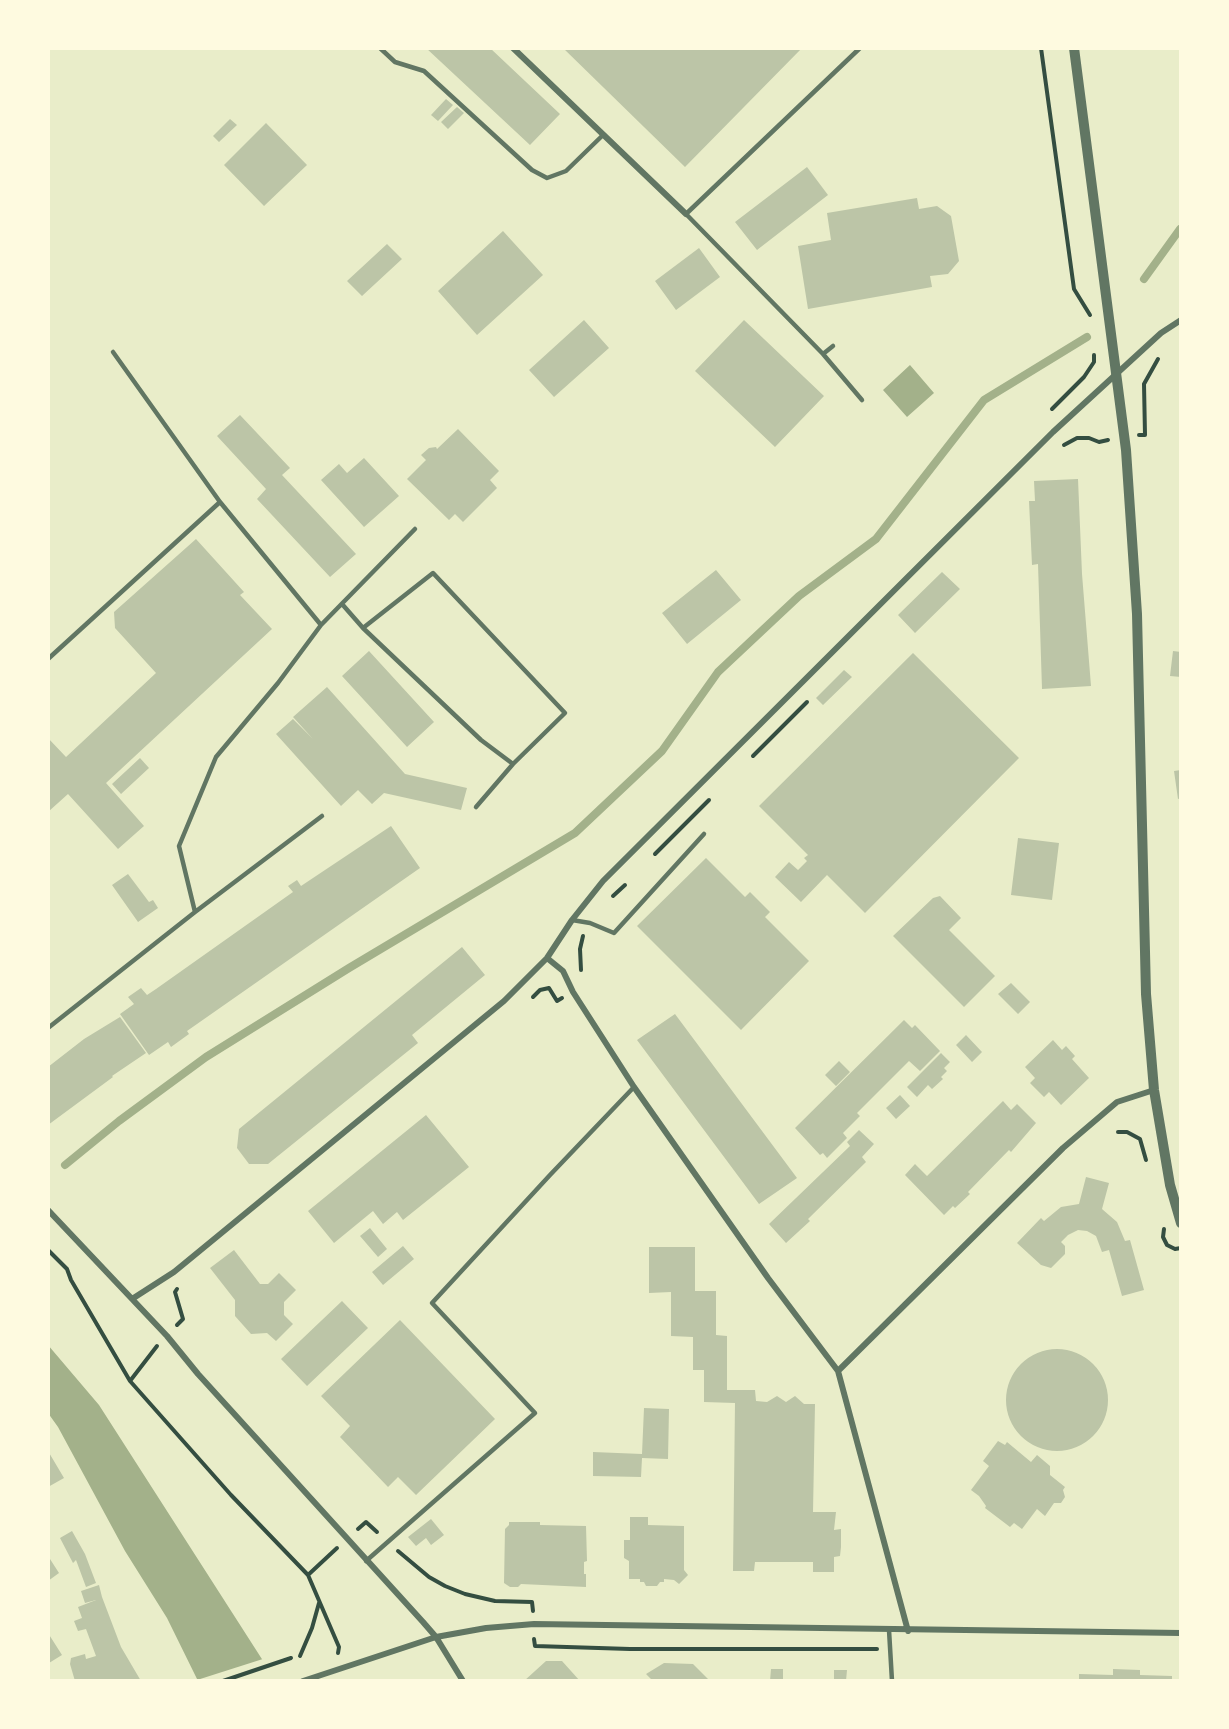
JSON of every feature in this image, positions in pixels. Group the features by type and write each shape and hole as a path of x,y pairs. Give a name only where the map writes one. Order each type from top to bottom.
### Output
{"street":[{"path":"513,48 686,214"},
{"path":"1074,48 1125,437 1137,614 1146,994 1154,1090 1176,1184 1181,1223"},
{"path":"132,1299 174,1272 504,1001 547,958 572,920 603,881 1045,440 1161,333 1181,320"},
{"path":"547,958 563,971 573,992 634,1088 768,1278 838,1371 908,1630"},
{"path":"838,1371 1063,1148 1117,1102 1154,1090"},
{"path":"48,1210 167,1336 198,1374 436,1637 463,1681"},
{"path":"304,1681 436,1637 486,1628 534,1624 1181,1633"}],"lane":[{"path":"380,48 395,62 424,71 532,170 547,178 566,171 603,135"},
{"path":"860,48 686,214 823,354 861,400"},
{"path":"823,354 833,346"},
{"path":"113,352 220,502 321,625"},
{"path":"48,659 220,502"},
{"path":"195,912 179,846 216,757 278,683 321,625 414,529"},
{"path":"363,628 433,573 565,713 513,764 477,807"},
{"path":"342,604 363,628 481,740 513,764"},
{"path":"48,1028 322,816"},
{"path":"572,920 590,923 615,933 704,834"},
{"path":"366,1561 535,1413 432,1303 634,1088"},
{"path":"889,1630 892,1681"}],"path":[{"path":"1041,48 1074,289 1092,325"},
{"path":"1050,411 1084,377 1094,362 1094,351"},
{"path":"1060,447 1077,438 1089,438 1099,442 1145,435 1144,384 1160,356"},
{"path":"750,760 814,695"},
{"path":"648,861 710,800"},
{"path":"611,898 628,881"},
{"path":"525,1004 540,990 549,987 557,1001 583,986 580,949 590,923"},
{"path":"48,1250 67,1269 71,1280 130,1381 231,1496 308,1575 339,1647"},
{"path":"179,1287 175,1292 183,1319"},
{"path":"130,1381 150,1353"},
{"path":"366,1522 411,1563 445,1586 465,1594 495,1601 532,1602"},
{"path":"308,1575 331,1553"},
{"path":"300,1656 312,1628 319,1602"},
{"path":"535,1646 630,1649 890,1649"},
{"path":"223,1681 291,1658"}],"shaded area":[{"path":"910,365 934,393 907,417 883,390"},
{"path":"48,1345 99,1405 276,1681 198,1681 167,1618 125,1551 58,1427 48,1413"}],"pier":[{"path":"266,1658 279,1681 195,1681 197,1680"}],"building":[{"path":"426,48 490,48 560,114 530,145"},
{"path":"563,48 802,48 685,167"},
{"path":"446,99 453,105 438,121 431,115"},
{"path":"457,107 464,113 448,129 441,122"},
{"path":"230,119 237,125 219,142 213,136"},
{"path":"266,123 307,165 264,206 224,165"},
{"path":"807,167 828,195 757,250 735,222"},
{"path":"917,198 919,209 937,206 951,216 959,261 948,274 930,276 932,287 808,309 798,246 831,240 827,213"},
{"path":"503,231 543,275 477,335 438,291"},
{"path":"387,244 402,259 362,296 347,281"},
{"path":"699,248 720,277 676,310 655,281"},
{"path":"584,320 609,348 554,397 529,370"},
{"path":"744,320 824,396 775,447 695,371"},
{"path":"240,415 290,468 282,475 356,554 330,577 257,499 266,489 217,436"},
{"path":"458,429 499,471 490,480 497,488 463,522 455,514 449,520 407,479 426,460 421,455 429,448 436,447 437,449"},
{"path":"364,458 399,496 364,527 321,480 339,464 347,473"},
{"path":"1078,479 1082,574 1091,686 1042,689 1038,564 1032,565 1029,501 1035,501 1034,481"},
{"path":"196,539 244,592 240,595 272,629 106,783 144,826 118,849 68,794 48,812 48,738 66,757 156,673 115,628 114,612"},
{"path":"716,570 741,600 687,644 662,613"},
{"path":"942,572 960,589 915,633 898,615"},
{"path":"369,651 434,722 407,747 342,676"},
{"path":"1173,651 1181,652 1181,677 1170,676"},
{"path":"913,653 1019,758 865,913 827,875 801,902 775,877 789,862 798,870 807,861 804,858 808,855 759,806"},
{"path":"844,670 852,677 823,705 816,698"},
{"path":"327,687 405,774 467,788 461,810 384,793 372,804 358,790 341,806 276,734 293,719 313,739 293,717"},
{"path":"140,758 149,768 121,794 112,784"},
{"path":"1181,770 1181,798 1178,799 1174,771"},
{"path":"391,826 420,868 187,1031 189,1034 171,1047 168,1042 149,1055 120,1014 134,1004 128,997 141,988 147,995 293,892 288,886 297,880 301,886"},
{"path":"1018,838 1059,843 1052,900 1011,895"},
{"path":"706,858 745,897 750,892 770,912 765,917 809,961 741,1030 637,926"},
{"path":"128,874 149,902 153,900 158,908 138,922 112,885"},
{"path":"940,896 961,918 949,930 995,976 964,1007 893,936 933,898"},
{"path":"462,947 485,975 412,1035 418,1043 268,1164 249,1164 237,1148 239,1129"},
{"path":"1011,983 1030,1002 1018,1014 998,994"},
{"path":"675,1014 797,1178 759,1204 637,1040"},
{"path":"120,1017 146,1053 48,1125 48,1067 84,1039"},
{"path":"904,1020 912,1028 915,1025 940,1051 920,1071 909,1061 857,1113 860,1116 843,1133 847,1138 827,1158 823,1153 820,1155 795,1128"},
{"path":"966,1035 982,1052 972,1062 956,1045"},
{"path":"1053,1040 1062,1050 1066,1046 1075,1056 1072,1059 1089,1078 1061,1105 1049,1092 1044,1097 1030,1083 1035,1078 1025,1067"},
{"path":"941,1053 950,1062 944,1068 947,1071 941,1077 943,1079 932,1089 928,1085 917,1097 907,1087"},
{"path":"839,1061 850,1072 836,1086 825,1075"},
{"path":"900,1095 910,1106 896,1119 886,1108"},
{"path":"1003,1101 1011,1110 1017,1104 1036,1123 1011,1152 1009,1150 968,1192 970,1194 944,1215 905,1175 915,1164 927,1176"},
{"path":"426,1115 469,1167 403,1220 397,1212 383,1224 373,1211 334,1243 308,1211"},
{"path":"859,1130 874,1144 862,1157 866,1162 786,1243 769,1224 850,1146 847,1142"},
{"path":"1086,1177 1109,1183 1102,1209 1117,1222 1125,1241 1130,1240 1144,1290 1122,1296 1109,1250 1102,1252 1096,1236 1087,1231 1078,1230 1061,1242 1065,1246 1065,1254 1051,1268 1041,1265 1017,1243 1041,1218 1044,1221 1061,1207 1079,1204"},
{"path":"370,1228 387,1249 378,1257 360,1236"},
{"path":"403,1246 414,1259 383,1285 372,1272"},
{"path":"649,1247 695,1247 695,1291 716,1291 716,1335 727,1336 727,1390 755,1390 756,1401 767,1402 777,1396 786,1402 795,1396 804,1404 815,1404 813,1512 836,1512 834,1530 841,1529 841,1547 840,1556 834,1557 834,1572 813,1572 813,1562 755,1562 754,1571 733,1571 735,1403 704,1402 704,1370 693,1370 693,1337 671,1336 671,1292 649,1293"},
{"path":"234,1250 260,1284 268,1284 279,1273 296,1290 284,1302 284,1315 293,1324 276,1341 267,1333 251,1334 235,1316 235,1300 210,1268"},
{"path":"342,1301 368,1328 307,1386 281,1359"},
{"path":"400,1320 495,1419 416,1495 398,1477 388,1487 340,1437 350,1426 321,1396"},
{"path":"1057,1349 1086,1357 1100,1371 1108,1400 1100,1429 1086,1443 1057,1451 1028,1443 1014,1429 1006,1400 1014,1371 1028,1357"},
{"path":"644,1408 669,1409 668,1459 642,1458 641,1477 593,1476 593,1452 642,1454"},
{"path":"998,1441 1005,1445 1007,1442 1031,1462 1037,1455 1050,1466 1050,1475 1065,1487 1063,1490 1065,1497 1061,1503 1054,1503 1045,1516 1037,1509 1022,1529 1014,1523 1010,1527 985,1508 979,1496 971,1490 989,1466 983,1461"},
{"path":"48,1451 64,1478 48,1487"},
{"path":"630,1517 648,1517 648,1525 684,1526 684,1570 688,1575 679,1584 674,1580 664,1579 664,1582 660,1582 657,1586 646,1586 644,1582 640,1582 640,1579 629,1579 629,1561 624,1558 624,1540 630,1540"},
{"path":"431,1519 444,1535 431,1545 426,1538 416,1546 408,1537"},
{"path":"509,1522 586,1526 587,1561 584,1562 584,1574 586,1574 586,1587 521,1584 518,1587 510,1587 504,1583 505,1529"},
{"path":"72,1531 85,1554 96,1583 86,1587 76,1560 73,1563 60,1538"},
{"path":"50,1559 59,1573 48,1581 48,1561"},
{"path":"99,1585 121,1647 141,1681 75,1681 70,1664 71,1658 85,1654 86,1659 96,1656 86,1629 78,1631 74,1621 82,1618 78,1607 96,1600 85,1603 81,1591"},
{"path":"48,1633 62,1655 49,1663 48,1662"},
{"path":"546,1661 562,1661 580,1681 524,1681"},
{"path":"664,1663 693,1664 710,1681 653,1681 646,1674"},
{"path":"771,1669 783,1669 783,1681 770,1681"},
{"path":"1113,1669 1140,1670 1140,1675 1172,1676 1172,1681 1079,1681 1079,1674 1113,1675"},
{"path":"834,1670 847,1670 846,1681 834,1681"}],"waterway":[{"path":"1144,279 1180,229"},
{"path":"65,1165 119,1121 206,1057 349,968 575,833 662,751 718,672 799,596 876,539 984,400 1087,337"}]}
